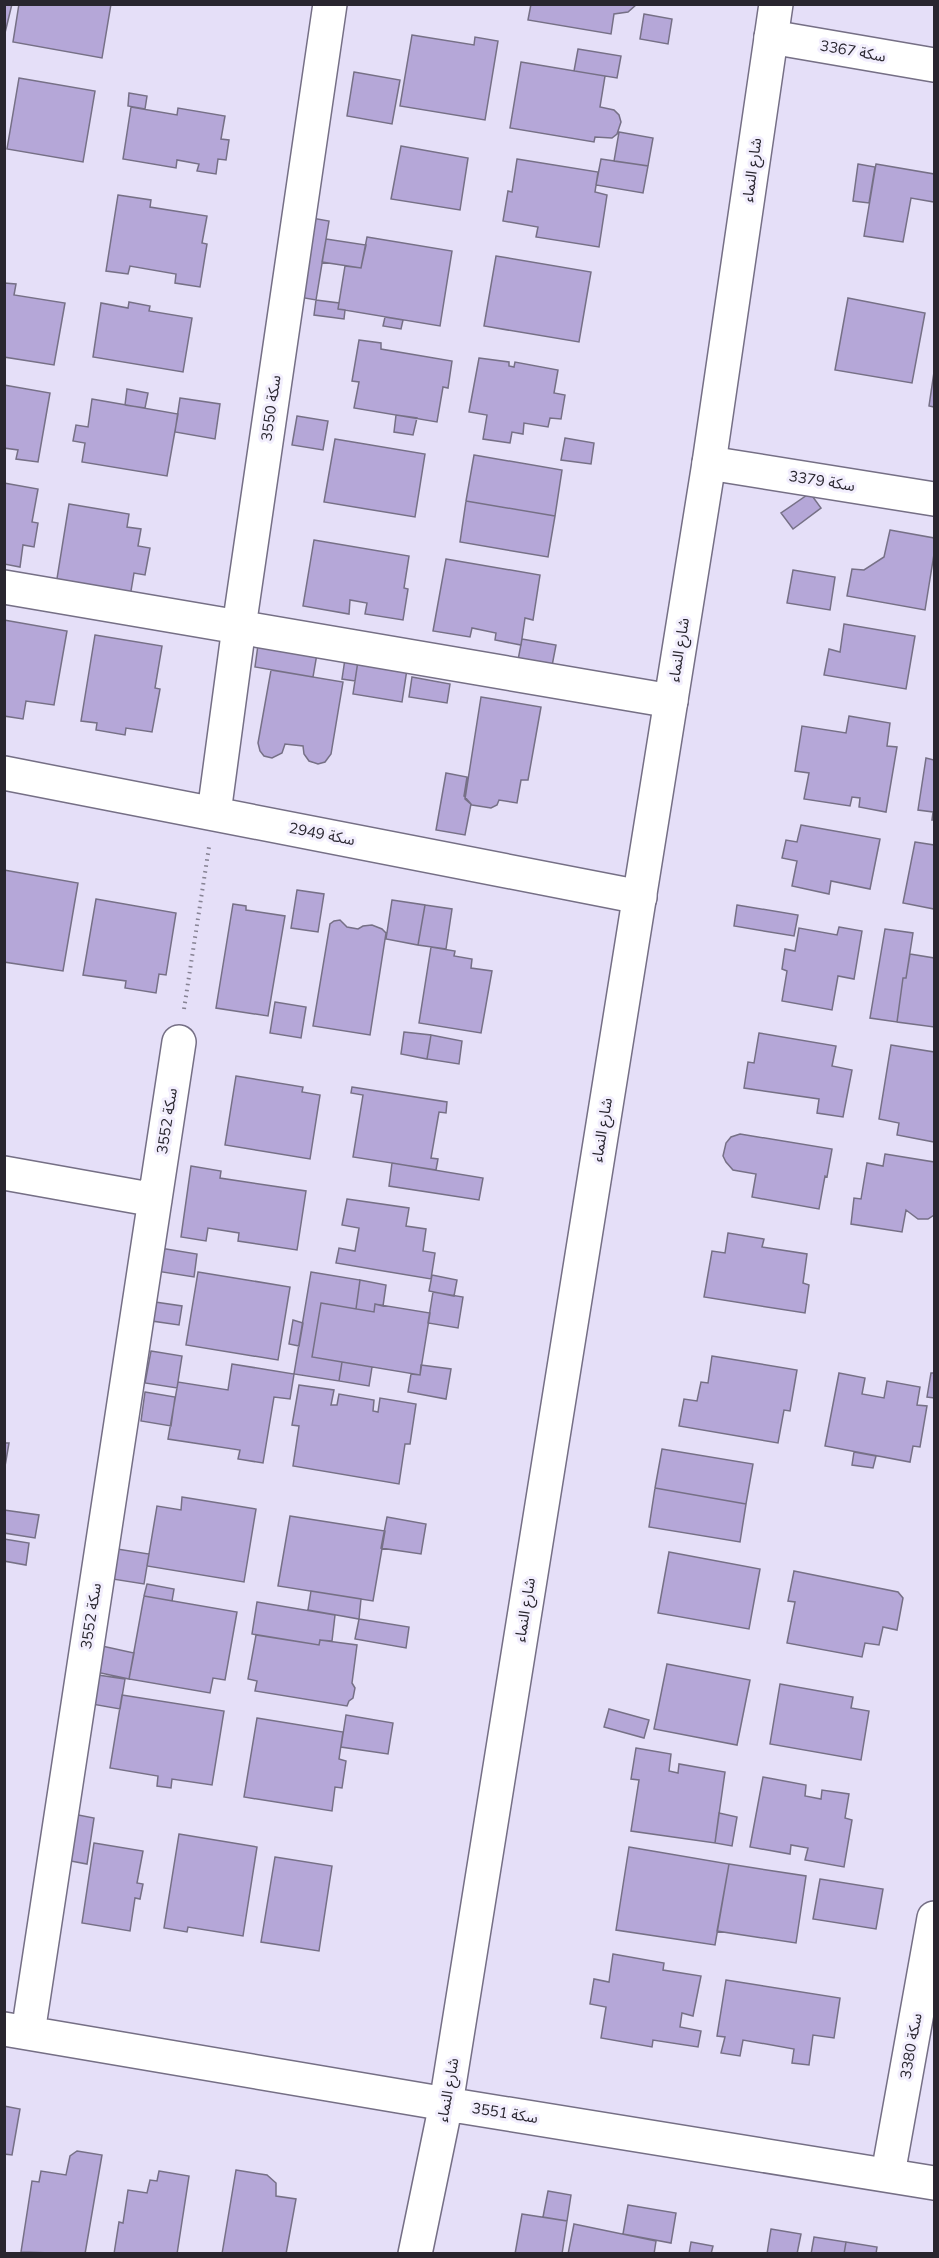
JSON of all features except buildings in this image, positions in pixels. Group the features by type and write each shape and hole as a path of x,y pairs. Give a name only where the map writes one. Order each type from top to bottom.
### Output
{"street":[{"name":"سكة 3550","path":"214,813 330,4"},
{"name":"شارع النماء","path":"415,2253 446,2104 640,897 709,463 776,4"},
{"name":"سكة 3367","path":"771,37 934,65"},
{"name":"سكة 3379","path":"709,463 934,499"},
{"path":"4,587 671,701"},
{"name":"سكة 2949","path":"4,773 640,897"},
{"name":"سكة 3552","path":"16,2031 155,1200 179,1042"},
{"path":"4,1173 155,1200"},
{"name":"سكة 3380","path":"888,2174 934,1918"},
{"name":"سكة 3551","path":"16,2031 934,2183"}],"path":[{"path":"179,1042 214,813"}]}
